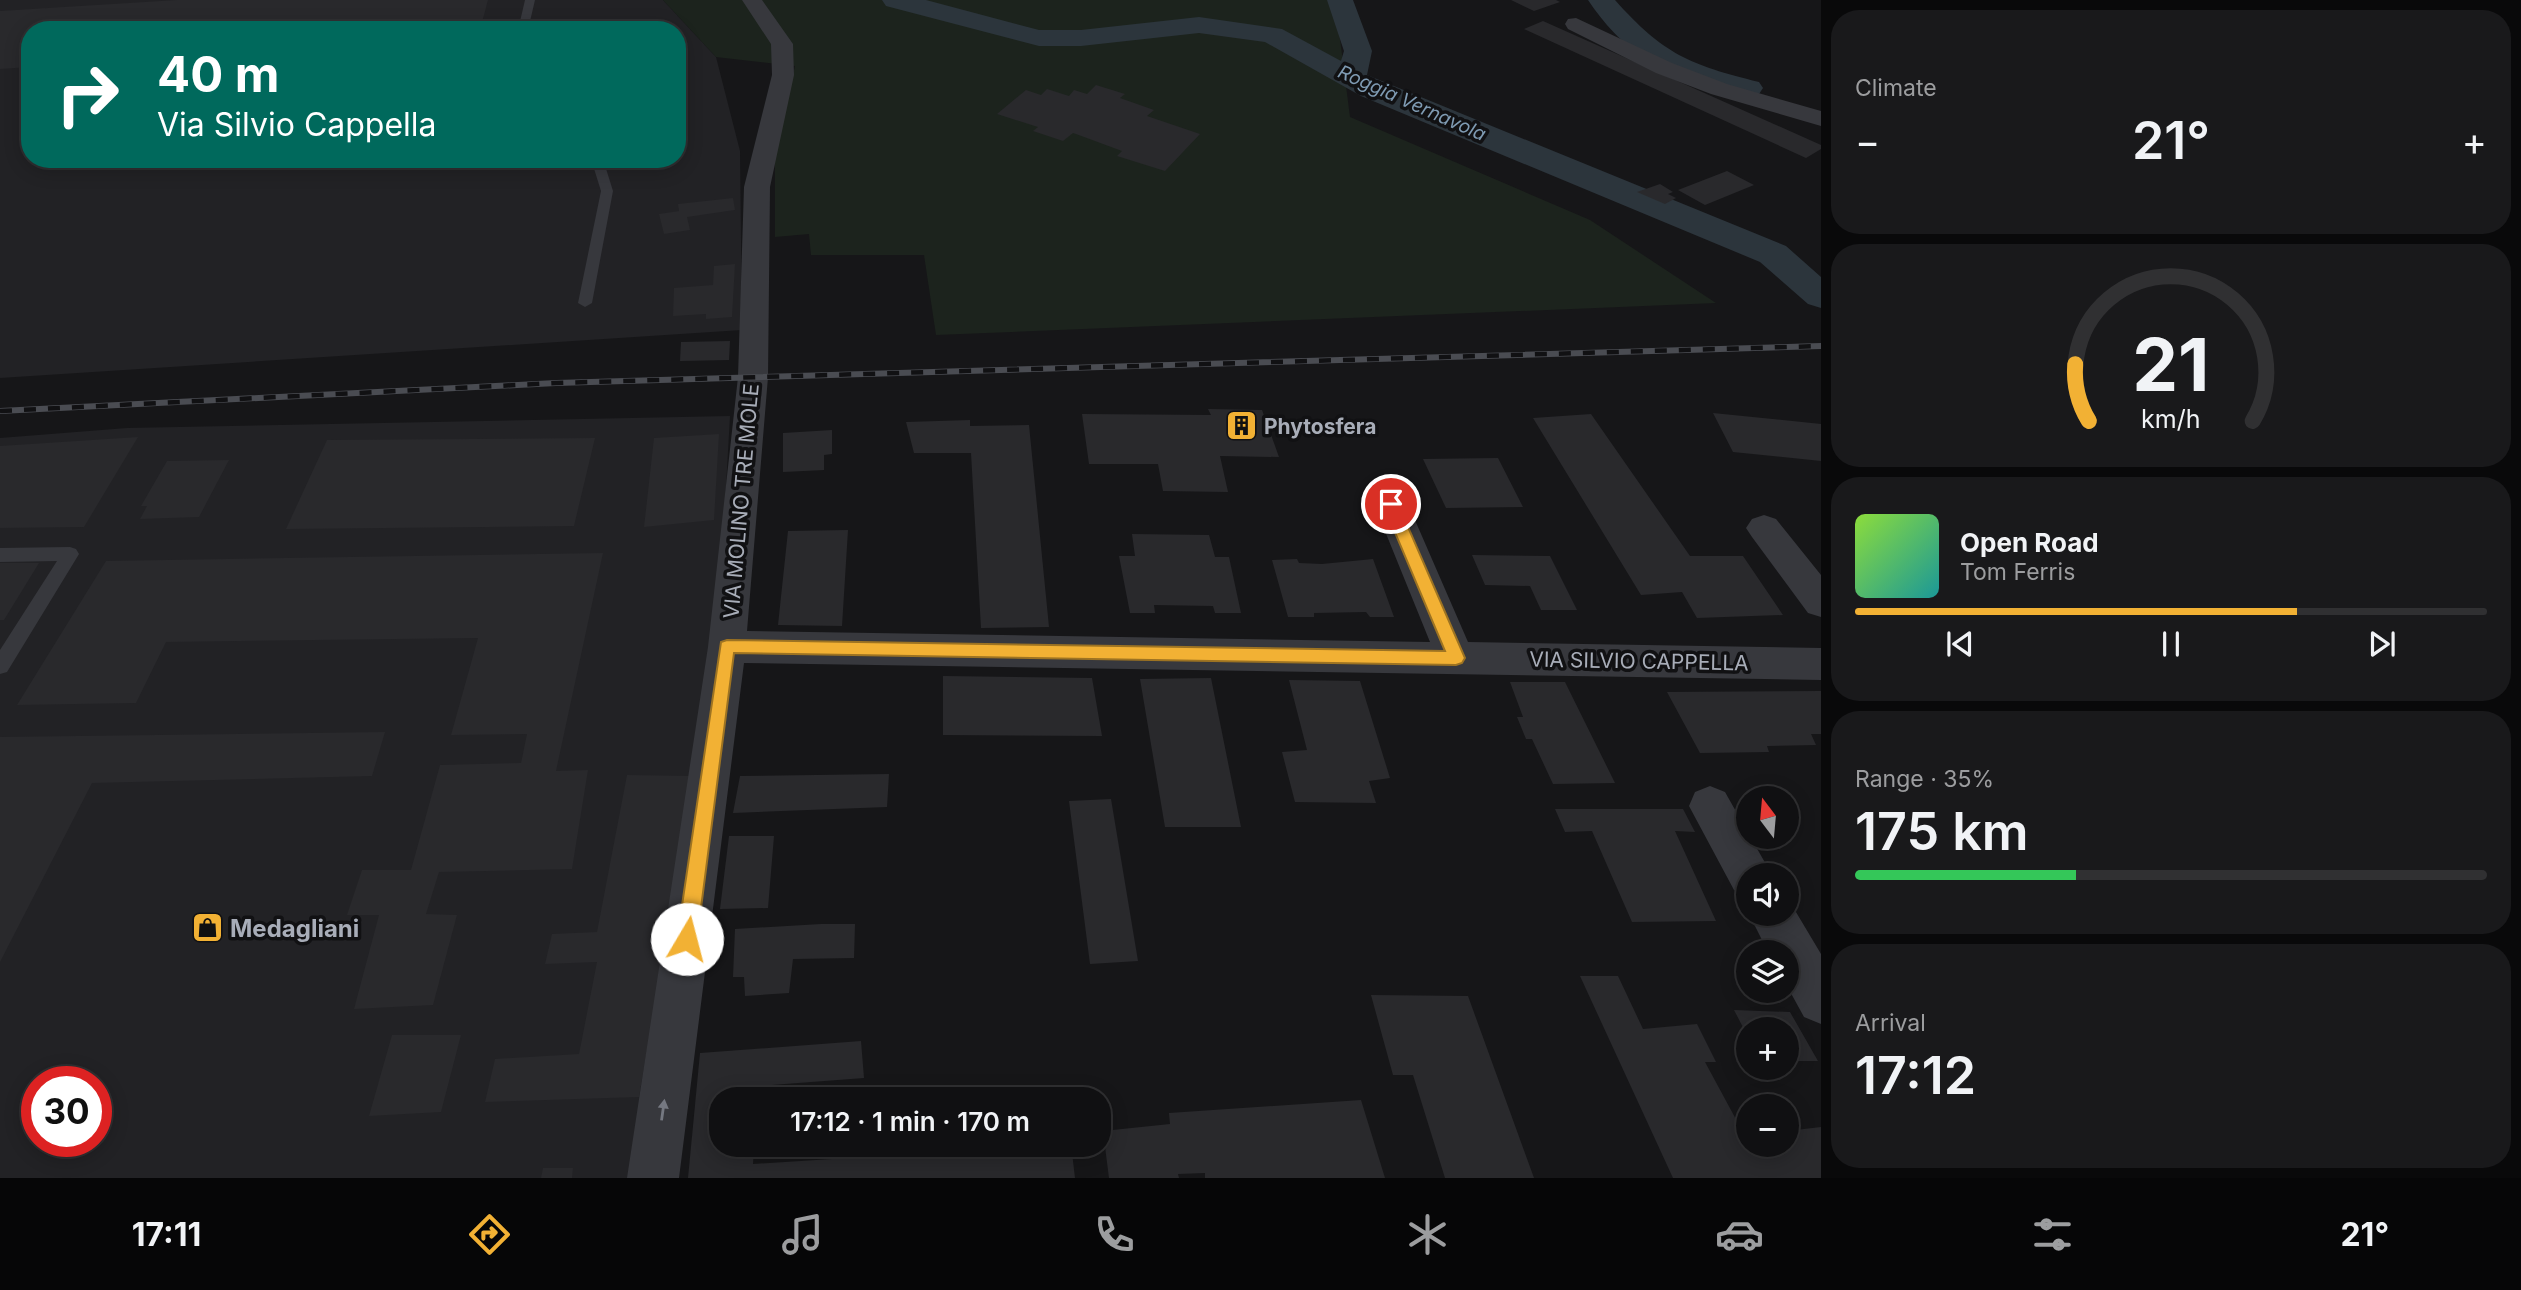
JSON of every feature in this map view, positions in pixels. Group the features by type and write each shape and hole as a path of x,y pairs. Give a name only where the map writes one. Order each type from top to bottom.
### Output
{"street":[{"name":"VIA MOLINO TRE MOLE","path":"653,1178 727,646 753,377 757,187 783,75 782,44 752,0"},
{"path":"1576,24 1664,68 1708,85 1821,119"},
{"path":"1391,504 1456,658"},
{"path":"1763,528 1821,602"},
{"name":"VIA SILVIO CAPPELLA","path":"727,646 1821,664"},
{"path":"1710,806 1743,863"},
{"path":"1779,926 1821,1000"}],"lane":[{"path":"525,21 530,0"},
{"path":"584,303 607,191 600,168"},
{"path":"0,555 71,554 0,666"}],"shaded area":[{"path":"0,0 663,0 683,21 21,21 21,168 686,168 686,25 716,57 740,151 742,330 0,378"},
{"path":"663,0 1335,0 1350,117 1590,220 1716,303 936,335 924,255 811,255 809,234 775,237 775,150 795,66 716,57 686,25 686,21 683,21"},
{"path":"730,416 715,682 643,1178 0,1178 0,438 127,428"}],"building":[{"path":"177,0 488,0 482,21 21,21 21,68 0,69 0,11"},
{"path":"1511,0 1556,0 1560,2 1534,11"},
{"path":"1543,21 1821,145 1821,149 1806,158 1524,29"},
{"path":"1096,85 1125,94 1120,98 1154,110 1147,116 1200,134 1165,171 1117,156 1122,151 1076,134 1073,133 1063,141 1033,131 1038,127 997,114 1026,90 1041,95 1047,89 1069,96 1074,90 1087,94"},
{"path":"1727,171 1754,185 1705,205 1678,190"},
{"path":"1660,184 1673,192 1668,194 1676,198 1665,204 1637,192"},
{"path":"733,198 735,210 687,217 690,230 664,234 659,214 679,211 678,204"},
{"path":"735,264 732,317 706,319 706,314 673,316 674,288 713,285 714,266"},
{"path":"730,341 729,360 680,361 681,342"},
{"path":"1208,409 1262,410 1279,457 1220,456 1228,492 1163,491 1158,464 1089,464 1082,414 1211,415"},
{"path":"1713,413 1821,424 1821,461 1733,452"},
{"path":"1591,414 1690,556 1743,556 1783,615 1697,618 1682,592 1641,595 1533,418"},
{"path":"970,420 970,426 1029,425 1049,627 981,628 971,453 914,453 906,422"},
{"path":"832,430 832,454 824,455 824,470 783,472 783,433"},
{"path":"719,434 714,520 644,527 654,438"},
{"path":"138,437 84,527 0,528 0,446"},
{"path":"595,438 574,526 286,529 327,440"},
{"path":"1498,458 1523,507 1446,508 1423,459"},
{"path":"229,460 199,517 140,519 147,506 141,506 167,461"},
{"path":"848,530 842,626 778,625 788,531"},
{"path":"1132,534 1209,535 1215,557 1229,557 1241,613 1215,613 1213,606 1154,605 1155,613 1130,613 1119,556 1135,556"},
{"path":"603,553 556,771 588,770 572,869 439,872 426,914 457,915 433,1005 354,1009 379,915 347,915 362,870 411,870 440,765 521,763 527,734 451,735 478,638 166,642 136,703 17,705 106,561"},
{"path":"1472,555 1550,556 1577,610 1541,610 1530,586 1485,585"},
{"path":"1297,559 1299,563 1322,564 1373,559 1394,617 1370,617 1366,612 1314,613 1314,617 1288,617 1272,560"},
{"path":"0,563 39,563 4,620 0,620"},
{"path":"943,676 1092,678 1102,736 943,735"},
{"path":"1211,678 1241,827 1165,827 1140,679"},
{"path":"1289,680 1360,681 1390,778 1369,781 1376,803 1295,802 1282,752 1307,750"},
{"path":"1510,682 1565,682 1615,783 1553,784 1532,739 1526,739 1517,717 1523,717"},
{"path":"1821,691 1821,734 1811,734 1816,745 1767,746 1769,752 1700,753 1667,692"},
{"path":"385,732 372,776 92,783 0,962 0,737"},
{"path":"889,774 887,807 733,813 740,776"},
{"path":"627,775 693,776 639,1097 485,1102 495,1059 579,1054 597,962 545,964 552,934 597,932"},
{"path":"1111,799 1138,961 1090,964 1069,801"},
{"path":"1555,809 1683,809 1695,832 1675,831 1716,921 1632,922 1592,831 1565,832"},
{"path":"729,836 774,836 768,908 720,909"},
{"path":"855,924 854,958 793,959 789,993 745,996 744,977 733,977 735,929"},
{"path":"1580,976 1618,976 1643,1029 1697,1024 1716,1062 1705,1062 1736,1119 1736,1157 1799,1157 1799,1130 1821,1127 1821,1178 1673,1178"},
{"path":"1371,995 1468,996 1534,1178 1445,1178 1413,1075 1393,1075"},
{"path":"1734,1010 1790,1012 1793,1017 1738,1017"},
{"path":"1799,1028 1818,1061 1799,1061"},
{"path":"392,1035 461,1035 441,1112 369,1116"},
{"path":"861,1041 864,1078 758,1087 709,1087 709,1157 753,1157 753,1164 862,1157 1073,1157 1075,1178 688,1178 700,1053"},
{"path":"1361,1100 1385,1178 1205,1178 1205,1173 1178,1174 1179,1178 1109,1178 1106,1157 1111,1157 1111,1130 1170,1124 1169,1113"},
{"path":"543,1168 573,1168 572,1178 541,1178"}],"waterway":[{"name":"Roggia Vernavola","path":"895,0 1039,38 1081,38 1199,25 1272,35 1351,79"},
{"path":"1340,0 1358,51 1351,79"},
{"path":"1601,0 1636,38 1660,58 1690,73 1748,88"},
{"name":"Roggia Vernavola","path":"1351,79 1372,90 1773,254 1821,296"}],"railway":[{"path":"0,411 556,383 1821,346"}],"place":[{"name":"Phytosfera","path":"1241,426"},
{"name":"Medagliani","path":"207,928"}],"route":[{"path":"687,939 727,646 1456,658 1391,504"}]}
